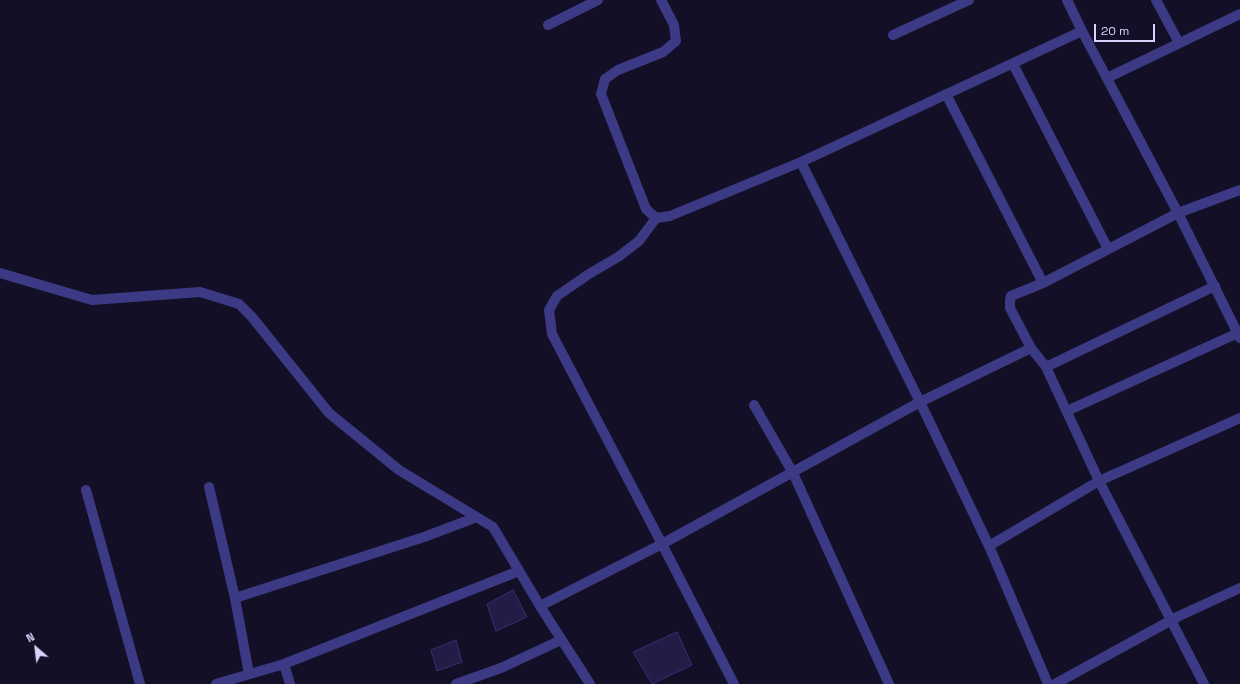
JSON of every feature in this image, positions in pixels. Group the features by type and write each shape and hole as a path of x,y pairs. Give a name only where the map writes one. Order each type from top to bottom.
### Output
{"street":[{"path":"548,25 598,0"},
{"path":"656,218 646,209 601,94 606,79 618,70 663,52 676,41 674,25 661,0"},
{"path":"893,34 969,0"},
{"path":"1067,0 1239,334 1067,411"},
{"path":"1156,0 1179,44"},
{"path":"1107,78 1240,14"},
{"path":"734,684 552,334 549,310 557,296 589,274 618,257 639,241 656,218 670,216 802,162 1082,31"},
{"path":"1013,64 1108,249"},
{"path":"946,94 1043,283"},
{"path":"802,162 989,546 1048,684"},
{"path":"1204,684 1099,481 1046,367 1031,348 1010,308 1010,300 1012,296 1043,283 1178,213 1240,190"},
{"path":"0,273 92,300 200,292 238,304 252,317 329,413 399,470 493,527 561,640 590,684"},
{"path":"1046,367 1215,286"},
{"path":"540,606 662,544 920,402 1031,348"},
{"path":"754,405 793,473 889,684"},
{"path":"989,546 1099,481 1240,418"},
{"path":"209,487 235,598 248,674"},
{"path":"86,490 140,684"},
{"path":"235,598 424,537 478,517"},
{"path":"216,684 284,664 519,572"},
{"path":"1055,684 1170,620 1240,588"},
{"path":"456,684 501,668 561,640"},
{"path":"284,664 290,684"}],"building":[{"path":"513,590 527,617 496,631 487,604"},
{"path":"677,632 692,665 652,684 633,652"},
{"path":"456,640 462,662 437,671 431,650"}]}
